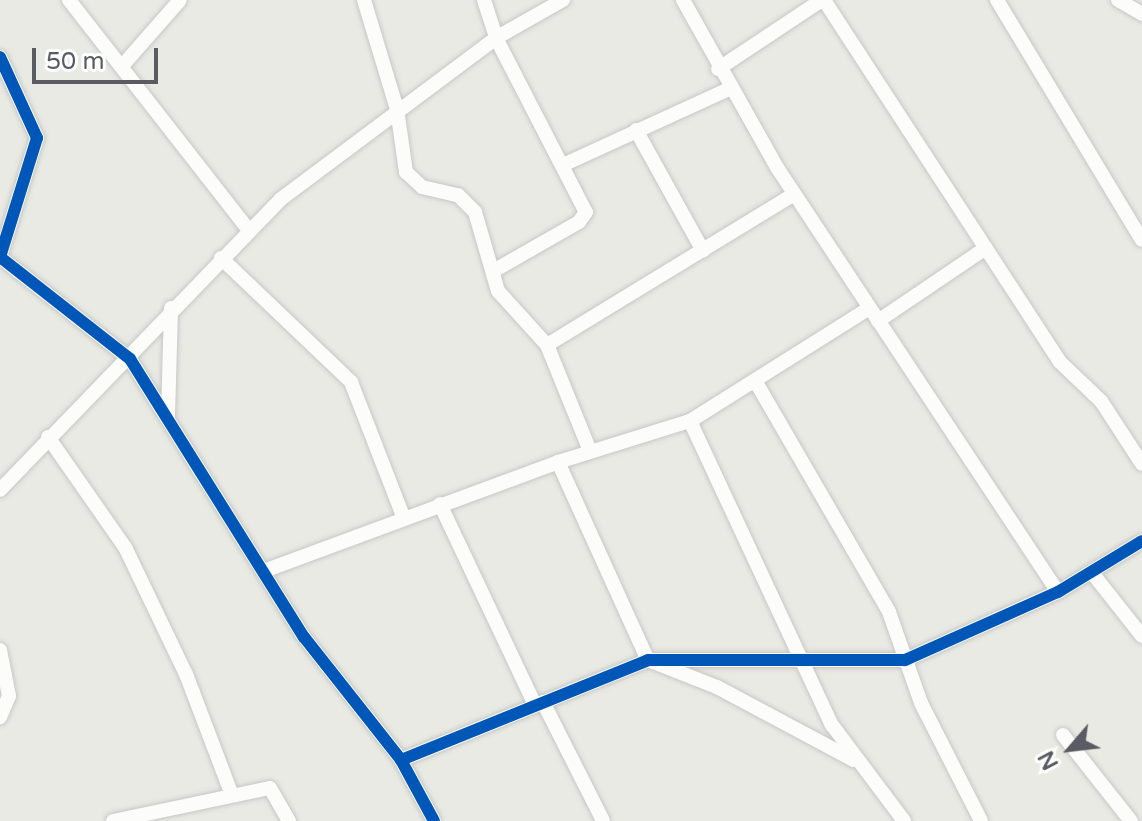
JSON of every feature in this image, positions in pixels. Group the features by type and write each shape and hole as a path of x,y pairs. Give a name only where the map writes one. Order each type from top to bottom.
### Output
{"street":[{"path":"69,0 123,65 247,228"},
{"path":"123,65 180,0"},
{"path":"364,0 397,109 406,172 422,187 468,202 480,221 493,271 507,308 547,345 590,451"},
{"path":"484,0 496,38 565,164 586,217 493,271"},
{"path":"0,490 48,437 130,359 171,308 247,228 397,109 496,38 563,0"},
{"path":"683,0 729,89 794,194 1058,592"},
{"path":"718,69 823,0 1060,362 1101,401 1142,464"},
{"path":"997,0 1142,240"},
{"path":"1118,0 1142,14"},
{"path":"0,57 37,138 0,257 130,359 304,637 401,760 434,821"},
{"path":"565,164 729,89"},
{"path":"636,130 703,251"},
{"path":"547,345 794,194"},
{"path":"878,321 986,248"},
{"path":"221,258 351,382 403,516"},
{"path":"167,417 171,308"},
{"path":"264,571 403,516 590,451 690,421 757,384 868,309"},
{"path":"757,384 874,583 905,660 981,821"},
{"path":"690,421 800,658 858,762 899,816 882,821"},
{"path":"48,437 131,559 186,674 232,795"},
{"path":"558,462 648,660 717,687 858,762"},
{"path":"440,504 539,703 603,821"},
{"path":"401,760 648,660 905,660 1058,592 1093,574 1142,541"},
{"path":"1093,574 1142,636"},
{"path":"0,650 9,696 0,717"},
{"path":"1063,735 1131,821"},
{"path":"113,821 273,789 289,821"}],"cycle path":[{"path":"0,57 37,138 0,257 130,359 304,637 401,760 434,821"},
{"path":"401,760 648,660 905,660 1058,592 1142,541"}]}
